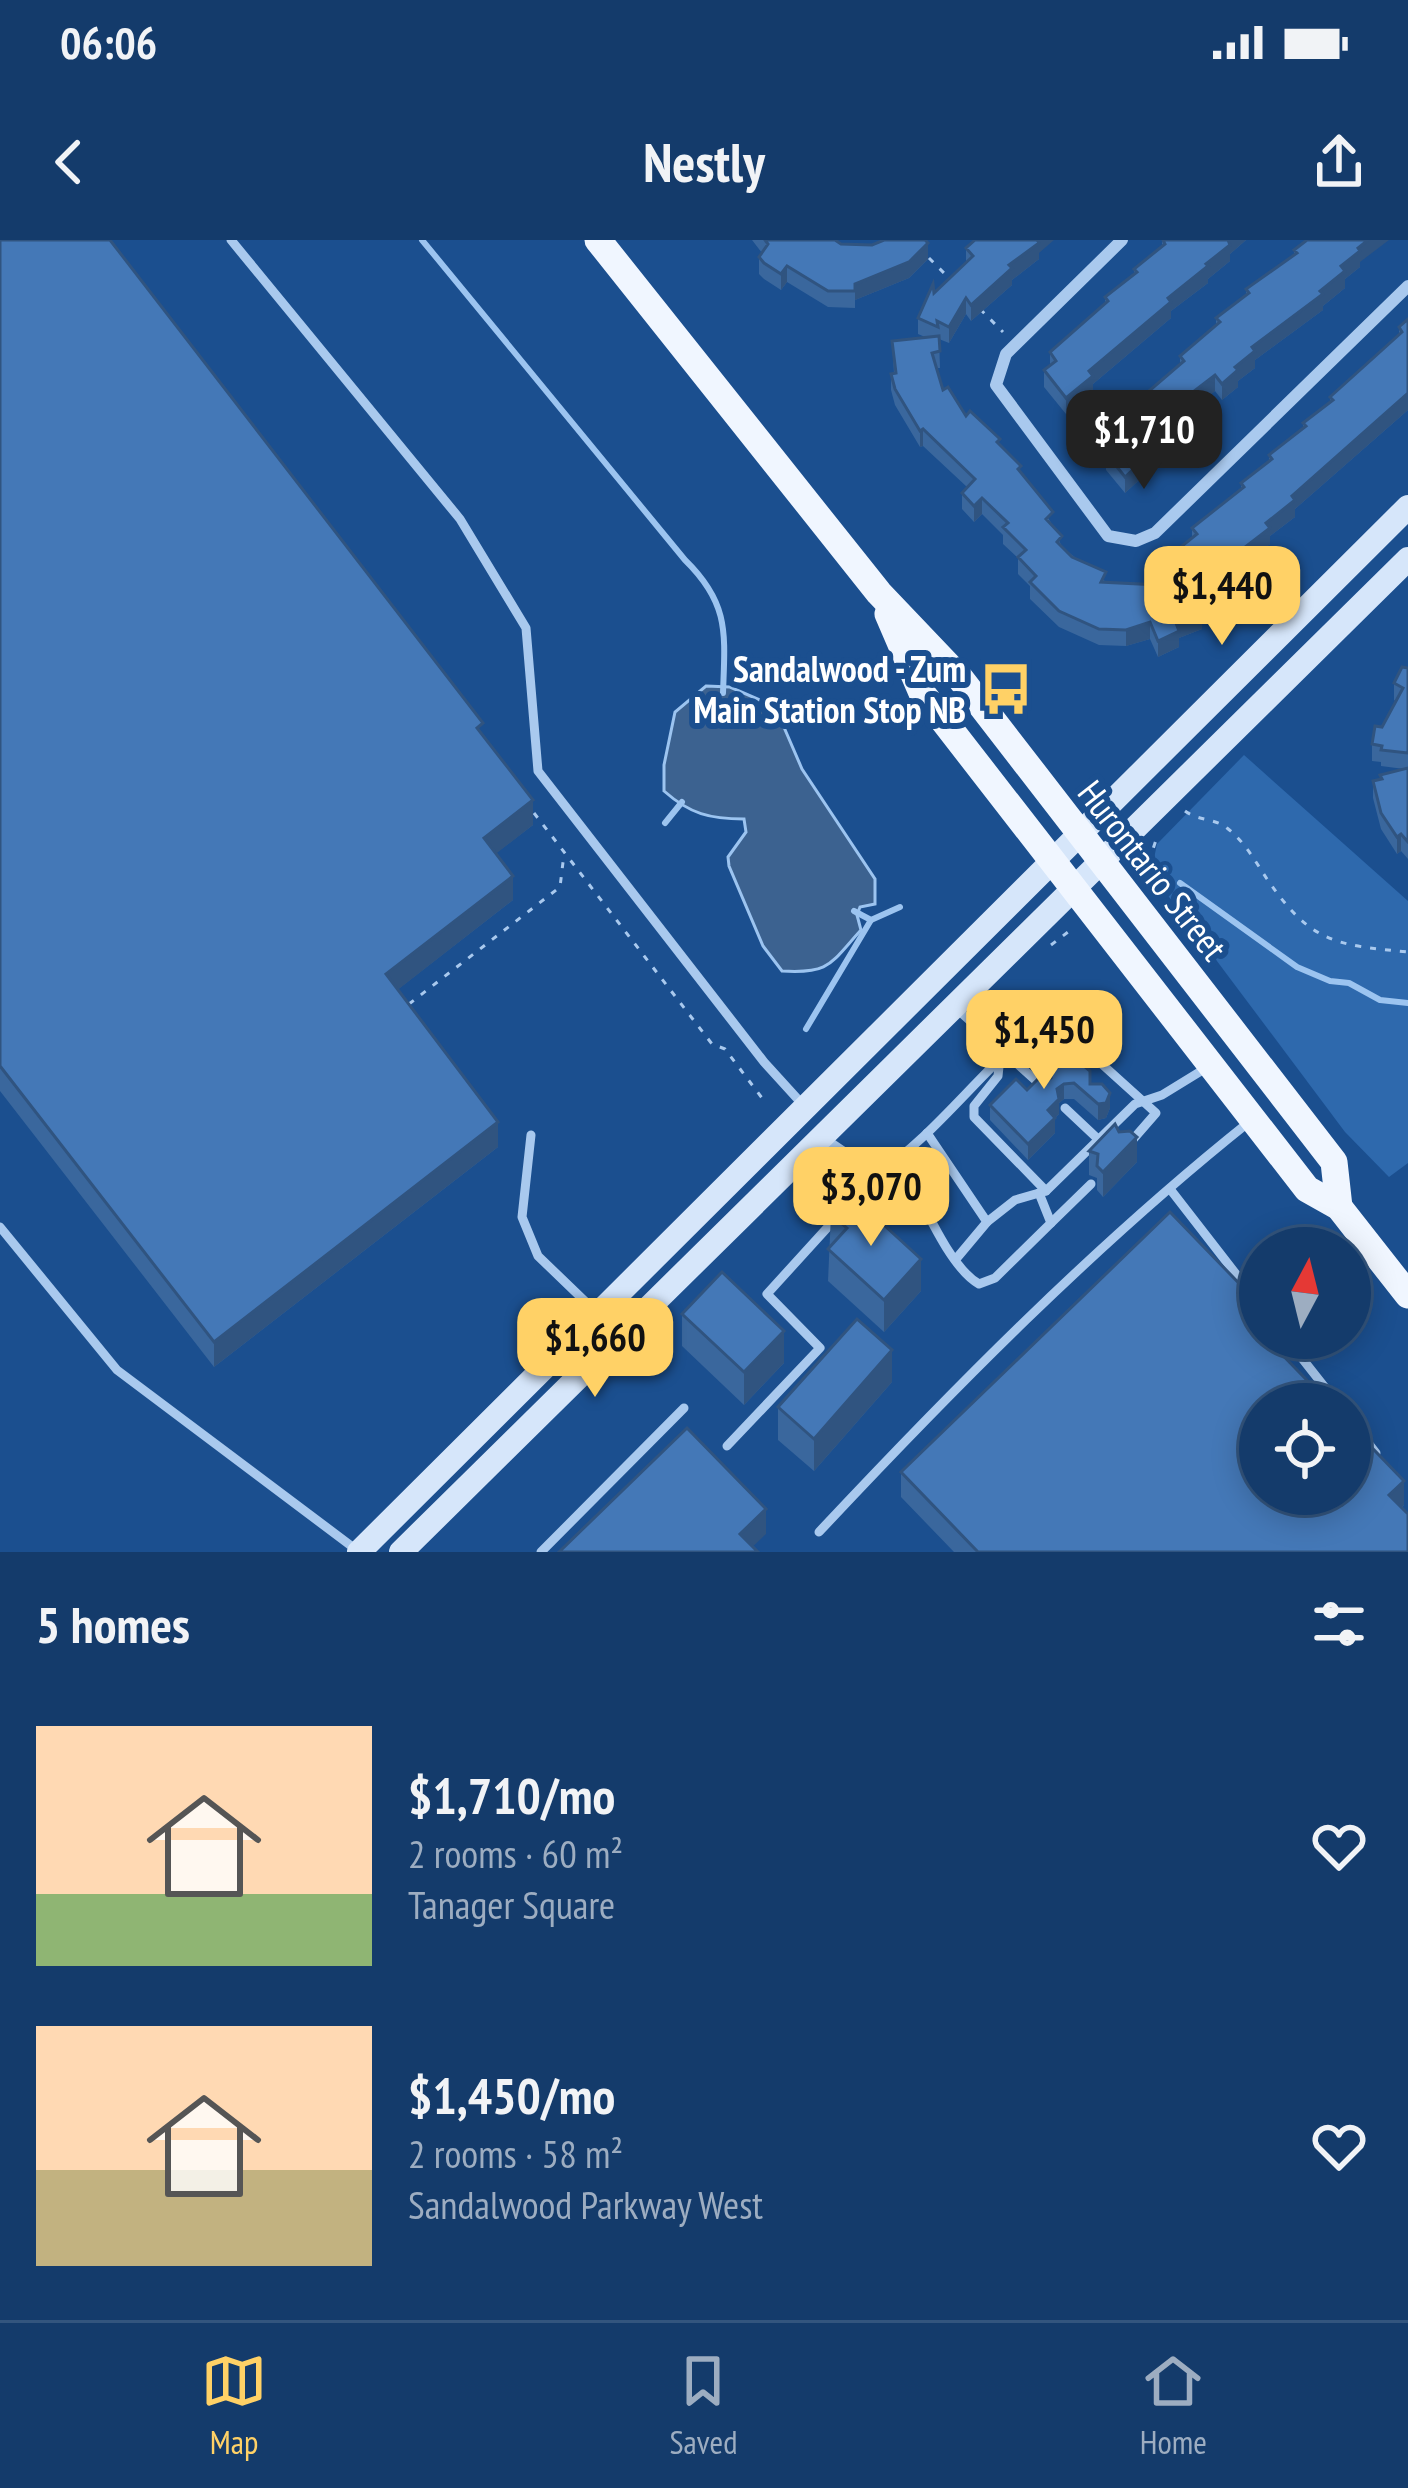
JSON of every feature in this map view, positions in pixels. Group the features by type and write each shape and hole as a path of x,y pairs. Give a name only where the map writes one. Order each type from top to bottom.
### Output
{"main road":[{"name":"Hurontario Street","path":"598,240 879,593 960,679 1334,1162 1339,1207"},
{"path":"359,1552 1408,507"},
{"path":"401,1552 1408,559"},
{"name":"Hurontario Street","path":"879,593 922,693 1307,1189 1339,1207 1408,1295"}],"street":[{"path":"1122,240 1006,354 996,385 1108,536 1136,541 1156,533 1408,286"}],"lane":[{"path":"230,240 460,519 526,628 538,770 764,1062 804,1106"},
{"path":"956,1008 1044,1088"},
{"path":"727,1446 820,1348 767,1294 877,1174 899,1159 1037,1027 1063,1029 1156,1113 1124,1149"},
{"path":"1055,1053 1072,1037"},
{"path":"1004,1054 998,1076 974,1106 974,1118 1042,1192 1051,1223"},
{"path":"1086,1065 1095,1056"},
{"path":"956,1259 987,1222 1008,1204 1042,1192 1129,1109 1210,1065"},
{"path":"1032,1075 1042,1066"},
{"path":"1107,1084 1117,1076"},
{"path":"1083,1106 1069,1112 1099,1140"},
{"path":"819,1532 935,1409 1170,1189 1252,1119"},
{"path":"927,1133 987,1222"},
{"path":"531,1136 522,1217 538,1256 619,1334"},
{"path":"824,1138 877,1174"},
{"path":"899,1159 956,1259 974,1282 986,1284 1091,1184"},
{"path":"1170,1189 1239,1278"},
{"path":"0,1227 117,1370 359,1552"},
{"path":"1303,1359 1321,1383"},
{"path":"541,1552 684,1408"},
{"path":"1371,1446 1385,1464"}],"path":[{"path":"926,255 956,285"},
{"path":"970,300 1015,345"},
{"path":"1183,810 1232,832 1314,934 1359,947 1408,952"},
{"path":"536,815 712,1045 725,1049 762,1098"},
{"path":"408,1006 560,887 565,853"}],"shaded area":[{"path":"706,686 730,687 760,700 783,725 802,769 875,879 875,904 860,907 857,915 861,930 820,968 782,971 763,946 729,866 728,857 746,832 744,819 701,814 664,791 675,712"},
{"path":"1244,755 1408,901 1408,1163 1389,1177 1345,1132 1151,873 1157,844"}],"building":[{"path":"0,240 110,240 483,723 477,728 533,800 484,838 513,876 386,974 498,1122 214,1342 0,1066"},
{"path":"765,240 928,243 909,262 855,284 855,291 828,291 787,266 781,274 764,263 759,257 768,244"},
{"path":"975,240 1039,243 1009,265 1012,268 971,305 966,298 949,327 918,318 933,284 934,293 973,256 966,248"},
{"path":"1163,240 1228,240 1230,245 1089,371 1093,376 1066,398 1044,370 1056,361 1050,352 1108,301 1105,297 1137,272 1134,269 1165,244"},
{"path":"1307,240 1368,240 1341,266 1345,271 1320,291 1323,294 1252,347 1255,351 1222,384 1215,375 1189,395 1198,407 1169,429 1172,433 1125,477 1106,453 1112,448 1100,433 1184,361 1180,356 1220,322 1216,318 1249,293 1246,289 1297,253 1294,250"},
{"path":"1408,319 1408,393 1292,496 1295,500 1266,523 1270,528 1240,551 1244,556 1225,571 1233,584 1199,607 1202,612 1176,623 1179,631 1158,641 1150,622 1126,630 1099,629 1059,611 1030,582 1036,576 1018,557 1026,550 1003,527 1008,523 982,498 974,506 962,493 975,479 920,431 891,374 896,373 892,341 939,336 940,351 932,353 943,390 948,387 966,416 970,411 1021,466 1018,469 1053,512 1046,519 1062,536 1057,542 1072,557 1106,572 1101,582 1161,585 1156,575 1186,562 1177,550 1197,534 1192,528 1244,487 1241,483 1333,400 1330,397 1402,332 1399,327"},
{"path":"1402,667 1408,668 1408,753 1381,750 1382,746 1372,744 1375,726 1382,727 1403,688 1394,683"},
{"path":"1408,768 1408,842 1401,834 1397,837 1381,813 1373,781"},
{"path":"1040,1029 1049,1031 1049,1045 1062,1044 1070,1053 1072,1066 1083,1065 1090,1071 1090,1084 1102,1084 1110,1093 1106,1103 1098,1104 1074,1083 1064,1084 1057,1089 1059,1099 1048,1110 1055,1118 1028,1144 990,1105 1016,1079 1027,1090 1038,1079 1051,1078 1054,1063 1033,1041"},
{"path":"1115,1124 1119,1132 1130,1131 1137,1137 1103,1172 1097,1166 1098,1154 1089,1151"},
{"path":"849,1193 921,1259 884,1300 828,1249 847,1228 831,1214"},
{"path":"1170,1212 1239,1283 1239,1359 1286,1359 1310,1383 1239,1383 1239,1515 1371,1515 1371,1447 1404,1481 1389,1495 1408,1514 1408,1552 978,1552 901,1472"},
{"path":"722,1272 784,1331 744,1372 682,1314"},
{"path":"857,1319 892,1350 814,1439 778,1407"},
{"path":"687,1428 766,1509 740,1534 758,1552 559,1552"}],"waterway":[{"path":"422,240 710,591 722,621 723,693"},
{"path":"665,823 682,802"},
{"path":"1180,883 1297,967 1330,981 1349,983 1380,1000 1408,1003"},
{"path":"854,911 871,920 900,907"},
{"path":"806,1029 871,920"}],"place":[{"name":"Sandalwood - Zum Main Station Stop NB","path":"1006,689"}]}
